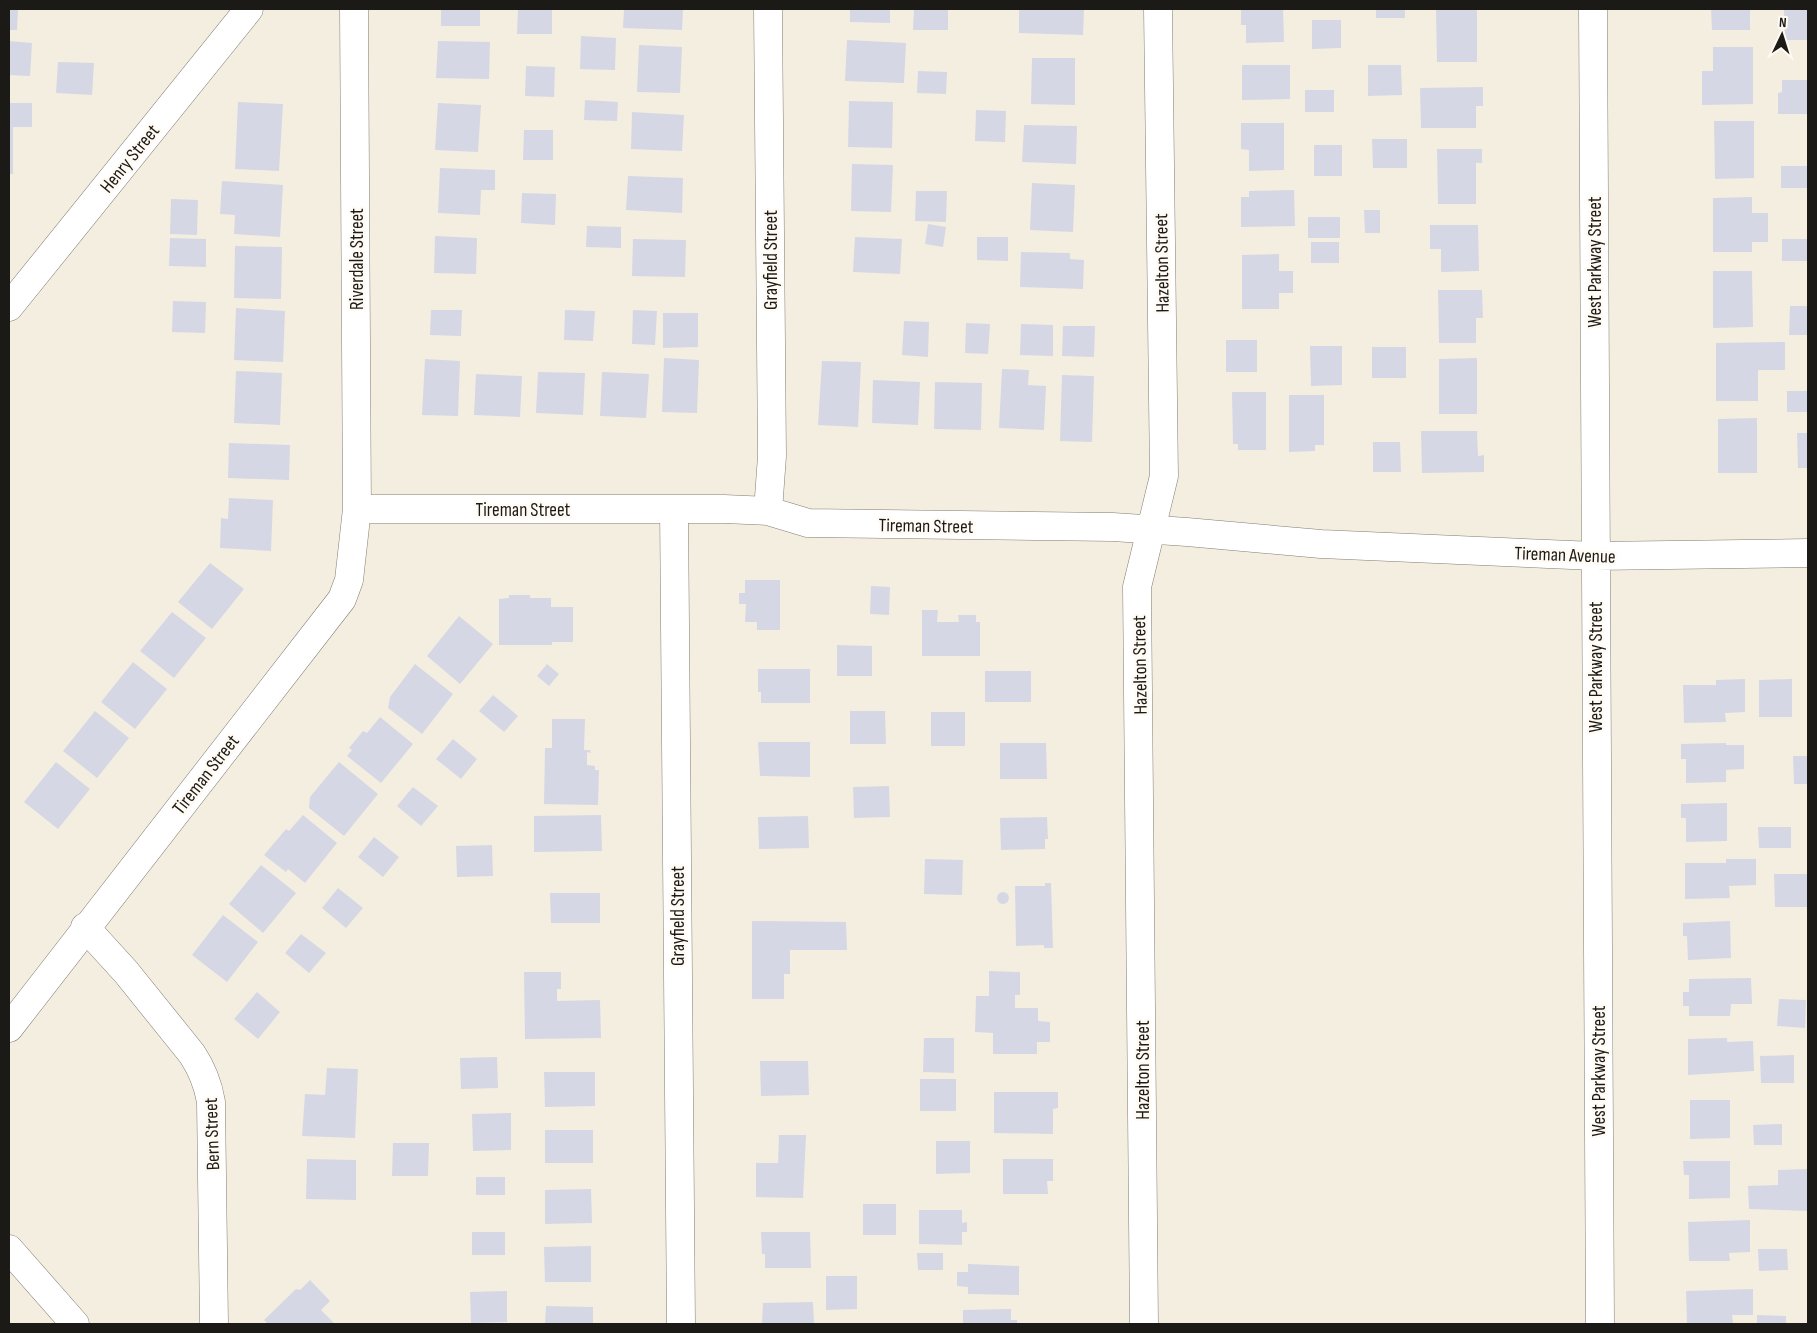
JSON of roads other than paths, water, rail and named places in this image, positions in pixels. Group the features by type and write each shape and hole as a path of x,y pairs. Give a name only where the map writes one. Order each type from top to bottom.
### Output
{"street":[{"name":"Henry Street","path":"9,307 249,9"},
{"name":"Riverdale Street","path":"354,9 357,509"},
{"name":"Grayfield Street","path":"768,9 772,456 768,511"},
{"name":"Hazelton Street","path":"1144,1324 1137,586 1164,476 1158,9"},
{"name":"West Parkway Street","path":"1593,9 1600,1324"},
{"name":"Tireman Street","path":"9,1028 85,927 342,599 349,580 357,509 674,508 768,511 808,523 1150,530 1321,544"},
{"name":"Grayfield Street","path":"674,508 681,1324"},
{"name":"Tireman Avenue","path":"1321,544 1595,556 1808,553"},
{"name":"Bern Street","path":"85,927 126,972 192,1054 201,1068 209,1090 211,1102 214,1324"},
{"path":"9,1249 75,1324"}]}
